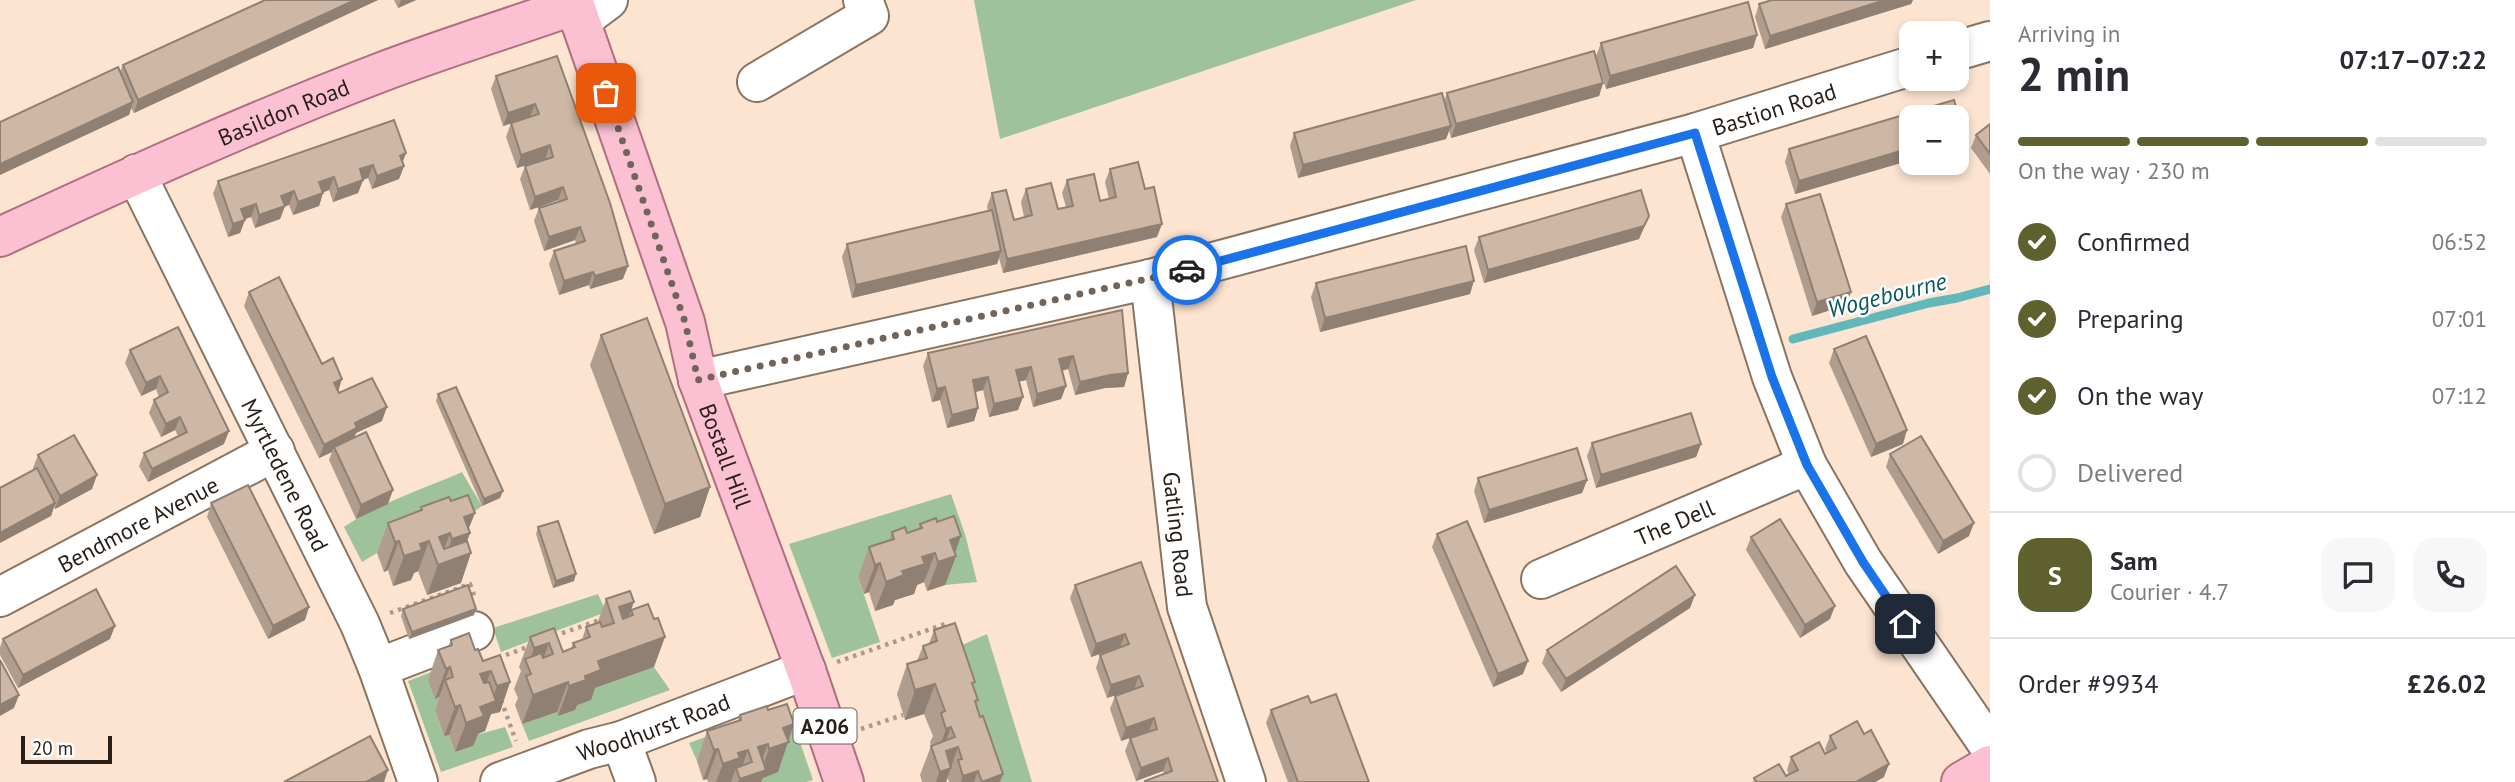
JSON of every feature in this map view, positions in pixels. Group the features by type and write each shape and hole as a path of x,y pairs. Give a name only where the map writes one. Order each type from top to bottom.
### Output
{"main road":[{"name":"Basildon Road","path":"0,237 136,174 381,72 584,7"},
{"name":"Bostall Hill","path":"584,7 685,322 698,380 806,671"},
{"name":"A206","path":"806,671 844,782"},
{"path":"1961,782 1990,765"}],"street":[{"path":"757,82 869,16 863,0"},
{"path":"1969,47 1990,41"},
{"name":"Bastion Road","path":"698,380 1150,279 1695,133 1899,70"},
{"path":"1695,133 1772,377 1807,465 1863,562 1990,747"},
{"name":"Myrtledene Road","path":"136,174 360,624 418,782"},
{"name":"Gatling Road","path":"1150,279 1186,607 1246,782"},
{"name":"Bendmore Avenue","path":"0,597 275,451"},
{"name":"The Dell","path":"1541,579 1807,465"},
{"path":"378,668 486,645"},
{"name":"Woodhurst Road","path":"513,777 589,749 621,741 806,671"},
{"path":"621,741 636,782"}],"path":[{"path":"549,639 600,620"},
{"path":"806,671 948,623"},
{"path":"486,645 536,643"},
{"path":"500,698 513,777"},
{"path":"829,739 903,715"}],"green space":[{"path":"974,0 1416,0 1000,139"},
{"path":"462,472 482,506 457,524 377,553 362,562 344,527 386,504"},
{"path":"951,494 977,582 945,585 939,569 858,577 880,642 832,658 789,544"},
{"path":"598,594 606,612 501,652 493,628"},
{"path":"987,634 1032,782 985,782 944,653"},
{"path":"654,667 670,690 529,741 522,724 557,712 559,716 574,706 587,691"},
{"path":"439,669 435,698 439,697 435,710 444,736 449,735 455,752 473,746 469,737 505,727 513,747 441,772 408,681"},
{"path":"788,707 813,780 749,782 697,761 689,743"}],"building":[{"path":"265,0 355,0 138,100 123,65"},
{"path":"1772,0 1885,0 1770,36 1759,4"},
{"path":"1748,2 1757,35 1610,76 1601,43"},
{"path":"1594,51 1603,83 1456,124 1447,93"},
{"path":"557,56 610,203 628,266 595,276 593,272 564,281 554,251 585,241 580,227 549,237 539,208 567,199 563,187 535,197 525,166 553,157 550,145 521,155 511,123 539,114 535,104 508,113 496,76"},
{"path":"118,67 133,102 0,164 0,122"},
{"path":"1442,93 1451,126 1303,165 1294,133"},
{"path":"1954,100 1956,105 1937,105"},
{"path":"1899,116 1899,152 1799,181 1789,149"},
{"path":"394,120 406,153 400,156 404,166 377,176 373,165 360,169 363,180 338,189 334,177 319,182 323,193 298,202 294,191 281,196 285,206 259,215 256,204 241,209 245,220 233,224 218,181"},
{"path":"1990,124 1990,154 1976,135"},
{"path":"1138,162 1145,189 1154,187 1162,224 1007,259 992,193 1006,190 1014,220 1032,215 1026,189 1051,183 1058,209 1073,206 1067,180 1094,174 1100,201 1116,197 1110,169"},
{"path":"1641,190 1649,216 1644,226 1488,270 1479,237"},
{"path":"1820,194 1851,292 1817,302 1786,204"},
{"path":"992,210 1001,251 856,285 847,244"},
{"path":"1466,246 1474,281 1325,318 1316,283"},
{"path":"279,277 322,364 333,358 342,379 334,383 339,393 372,378 387,407 355,423 357,428 324,445 249,292"},
{"path":"1122,310 1128,373 1080,382 1073,356 1059,359 1066,386 1037,394 1031,367 1016,370 1023,397 994,404 988,377 973,380 978,408 952,415 945,387 937,389 928,353"},
{"path":"647,318 710,487 665,504 601,335"},
{"path":"178,327 229,431 152,469 144,453 187,432 180,417 166,424 154,400 168,392 160,376 146,383 130,350"},
{"path":"1866,336 1907,430 1876,444 1834,349"},
{"path":"456,387 503,491 484,499 438,394"},
{"path":"1691,413 1701,444 1601,475 1592,443"},
{"path":"366,432 393,490 361,505 334,447"},
{"path":"74,435 97,475 60,496 38,455"},
{"path":"1921,436 1974,523 1943,541 1890,454"},
{"path":"1577,448 1587,480 1489,510 1478,478"},
{"path":"37,468 55,503 0,533 0,488"},
{"path":"248,485 309,607 273,626 211,503"},
{"path":"468,495 475,513 464,517 470,533 452,539 450,533 439,537 444,549 467,541 471,553 438,565 429,541 420,544 422,550 404,556 388,523 449,497 451,501"},
{"path":"954,516 961,536 950,540 956,556 938,562 935,553 922,557 925,564 902,571 904,575 886,582 880,563 875,565 869,547 894,539 892,532 905,527 907,533 922,528 920,524 936,518 937,522"},
{"path":"1780,519 1835,606 1805,625 1751,537"},
{"path":"558,521 576,574 556,581 538,527"},
{"path":"1467,521 1528,661 1498,674 1437,534"},
{"path":"1141,562 1218,782 1145,782 1172,771 1168,758 1141,768 1130,738 1157,729 1154,718 1126,728 1115,696 1143,686 1139,676 1111,685 1100,655 1129,644 1125,634 1096,644 1075,585"},
{"path":"1676,566 1695,595 1566,679 1547,650"},
{"path":"468,585 476,609 412,632 403,609"},
{"path":"96,589 115,626 23,675 3,639"},
{"path":"630,591 634,602 619,607 623,619 633,615 631,610 648,604 654,619 658,618 665,637 598,661 601,670 585,676 586,680 569,686 568,682 533,695 526,676 531,674 525,659 541,653 543,658 553,654 549,643 534,648 530,637 554,628 563,652 575,647 573,643 590,637 586,627 600,622 602,627 614,623 606,599"},
{"path":"955,623 975,682 972,683 980,717 983,716 1003,774 982,782 978,771 963,776 958,760 962,759 958,747 946,751 951,768 940,772 931,746 955,737 951,727 946,729 941,713 945,711 935,684 915,690 907,664 927,658 923,646 937,641 934,630"},
{"path":"469,633 475,650 478,649 483,661 500,655 510,682 497,686 491,671 480,674 484,683 489,682 496,701 480,707 484,716 466,723 460,705 455,707 445,680 453,677 450,667 446,669 438,650 452,645 451,640"},
{"path":"0,660 19,695 0,705"},
{"path":"1336,694 1369,782 1298,782 1271,710 1308,696 1311,703"},
{"path":"787,704 794,724 783,728 789,742 769,749 768,744 758,747 766,770 740,779 736,768 752,762 748,750 738,753 740,758 723,764 707,731 741,720 740,715 767,706 768,710"},
{"path":"1857,721 1864,734 1871,730 1889,764 1856,782 1757,782 1754,778 1779,764 1786,776 1798,770 1791,757 1819,742 1825,754 1836,748 1830,736"},
{"path":"370,736 388,770 366,782 284,782"}],"waterway":[{"name":"Wogebourne","path":"1793,339 1990,289"}],"way so far":[{"path":"606,93 685,322 698,380 1187,270"}],"route":[{"path":"1187,270 1695,133 1772,377 1807,465 1863,562 1905,624"}]}
